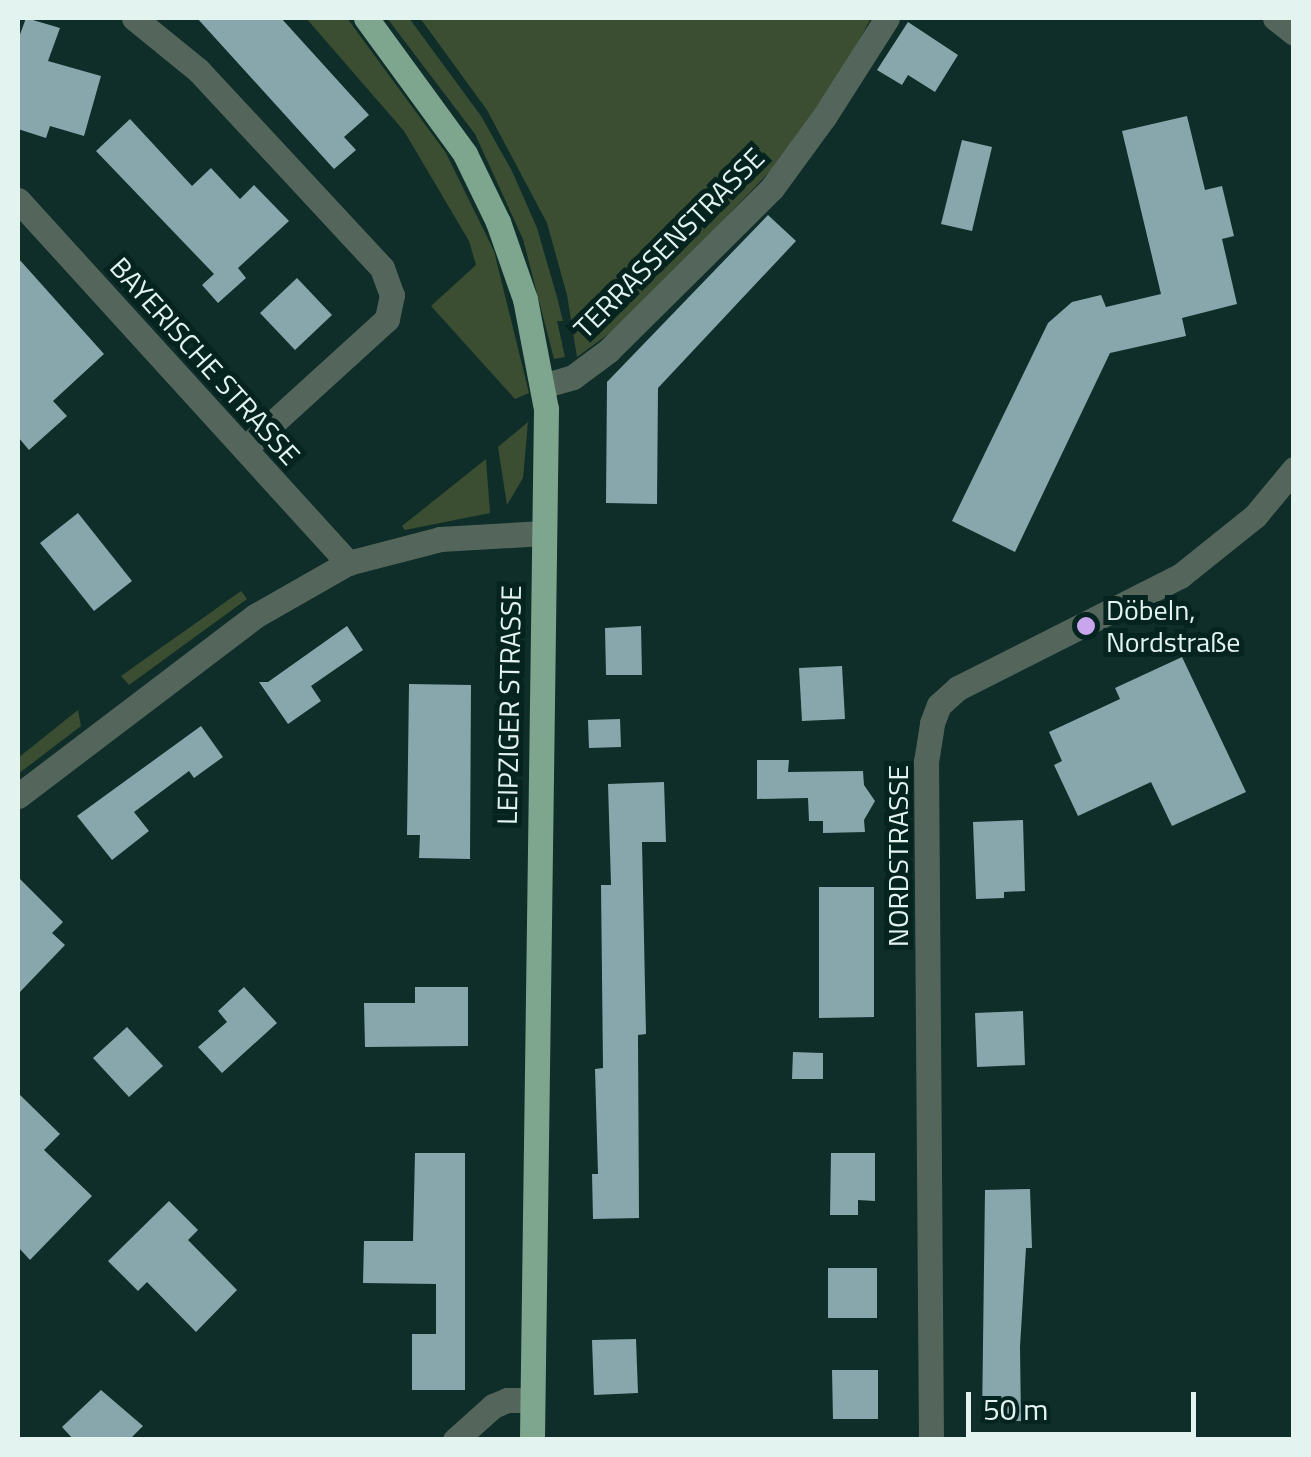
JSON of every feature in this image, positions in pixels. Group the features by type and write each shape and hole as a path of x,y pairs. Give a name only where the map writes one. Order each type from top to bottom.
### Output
{"main road":[{"name":"LEIPZIGER STRASSE","path":"366,18 464,154 498,222 525,298 546,409 532,1440"}],"street":[{"path":"134,18 198,70 382,268 392,295 387,319 245,448"},
{"name":"TERRASSENSTRASSE","path":"542,386 573,378 608,352 772,188 824,117 887,18"},
{"path":"1275,18 1294,33"},
{"name":"BAYERISCHE STRASSE","path":"18,200 348,563"},
{"name":"NORDSTRASSE","path":"931,1440 926,762 932,723 939,705 958,688 1180,576 1255,516 1294,468"},
{"path":"18,796 254,616 348,563 440,539 543,532"},
{"path":"455,1440 493,1406 507,1400 532,1400"}],"green space":[{"path":"306,18 347,18 446,153 494,251 529,393 515,399 431,306 476,265 469,241 404,131"},
{"path":"387,18 409,18 481,116 512,171 537,228 557,297 563,321 557,321 565,357 554,359 523,239 475,134"},
{"path":"420,18 871,18 840,76 793,147 629,319 577,357 567,295 547,223 487,110"},
{"path":"528,422 523,478 507,505 498,447"},
{"path":"486,459 490,513 405,530 402,526"},
{"path":"241,591 247,599 129,685 121,676"},
{"path":"78,710 81,726 18,774 18,758"}],"building":[{"path":"26,18 60,28 48,61 101,76 84,136 50,126 46,138 18,129 18,40"},
{"path":"197,18 281,18 369,115 344,137 356,150 334,169"},
{"path":"908,22 958,55 935,92 908,75 902,85 877,70"},
{"path":"1187,116 1205,190 1222,186 1234,236 1222,239 1237,304 1182,318 1186,336 1110,353 1015,552 952,521 1048,323 1072,302 1101,295 1106,307 1161,294 1122,131"},
{"path":"130,119 192,186 211,168 240,199 254,185 289,221 238,268 246,278 218,303 202,285 214,274 96,151"},
{"path":"962,140 992,147 972,231 941,224"},
{"path":"768,215 796,241 658,388 657,504 606,503 607,382"},
{"path":"18,258 104,354 53,401 67,416 29,450 18,437"},
{"path":"297,278 332,315 295,350 260,313"},
{"path":"78,513 132,581 94,611 40,543"},
{"path":"347,626 363,650 311,686 321,701 288,724 259,682 268,682"},
{"path":"641,626 642,675 606,675 605,628"},
{"path":"1182,657 1246,792 1172,826 1151,782 1078,816 1054,765 1062,761 1049,732 1120,699 1115,688"},
{"path":"842,666 845,719 802,721 799,668"},
{"path":"409,684 471,685 470,859 419,858 420,835 407,835"},
{"path":"620,719 621,747 589,748 588,720"},
{"path":"201,726 223,757 194,778 189,771 134,812 149,831 112,860 77,816"},
{"path":"757,760 789,760 788,772 863,771 864,785 875,801 864,820 865,832 823,833 823,821 809,821 808,798 757,799"},
{"path":"664,782 666,842 642,842 646,1034 638,1035 639,1218 593,1219 592,1174 598,1174 595,1069 603,1068 601,885 611,885 608,784"},
{"path":"1023,820 1025,891 1004,892 1004,898 976,899 973,822"},
{"path":"18,877 63,922 52,933 65,945 18,994"},
{"path":"819,887 874,887 874,1017 819,1018"},
{"path":"244,987 277,1023 222,1073 198,1047 227,1022 218,1011"},
{"path":"415,987 468,987 468,1046 365,1047 364,1003 415,1003"},
{"path":"1023,1011 1025,1065 977,1067 975,1013"},
{"path":"127,1027 163,1066 129,1097 93,1058"},
{"path":"793,1052 823,1053 823,1079 792,1079"},
{"path":"18,1093 60,1134 44,1150 92,1196 30,1260 18,1247"},
{"path":"415,1153 465,1153 465,1390 412,1390 412,1334 436,1334 436,1284 363,1283 364,1241 413,1241"},
{"path":"831,1153 875,1153 875,1201 858,1200 858,1215 830,1215"},
{"path":"1030,1189 1032,1248 1026,1248 1020,1347 1021,1421 982,1421 985,1190"},
{"path":"169,1201 198,1230 188,1240 237,1290 196,1332 147,1282 138,1291 108,1261"},
{"path":"828,1268 877,1268 877,1318 828,1318"},
{"path":"636,1339 638,1393 594,1395 592,1340"},
{"path":"832,1370 878,1370 878,1419 833,1419"},
{"path":"101,1390 143,1426 129,1440 74,1440 62,1427"}],"place":[{"name":"Döbeln, Nordstraße","path":"1086,626"}]}
